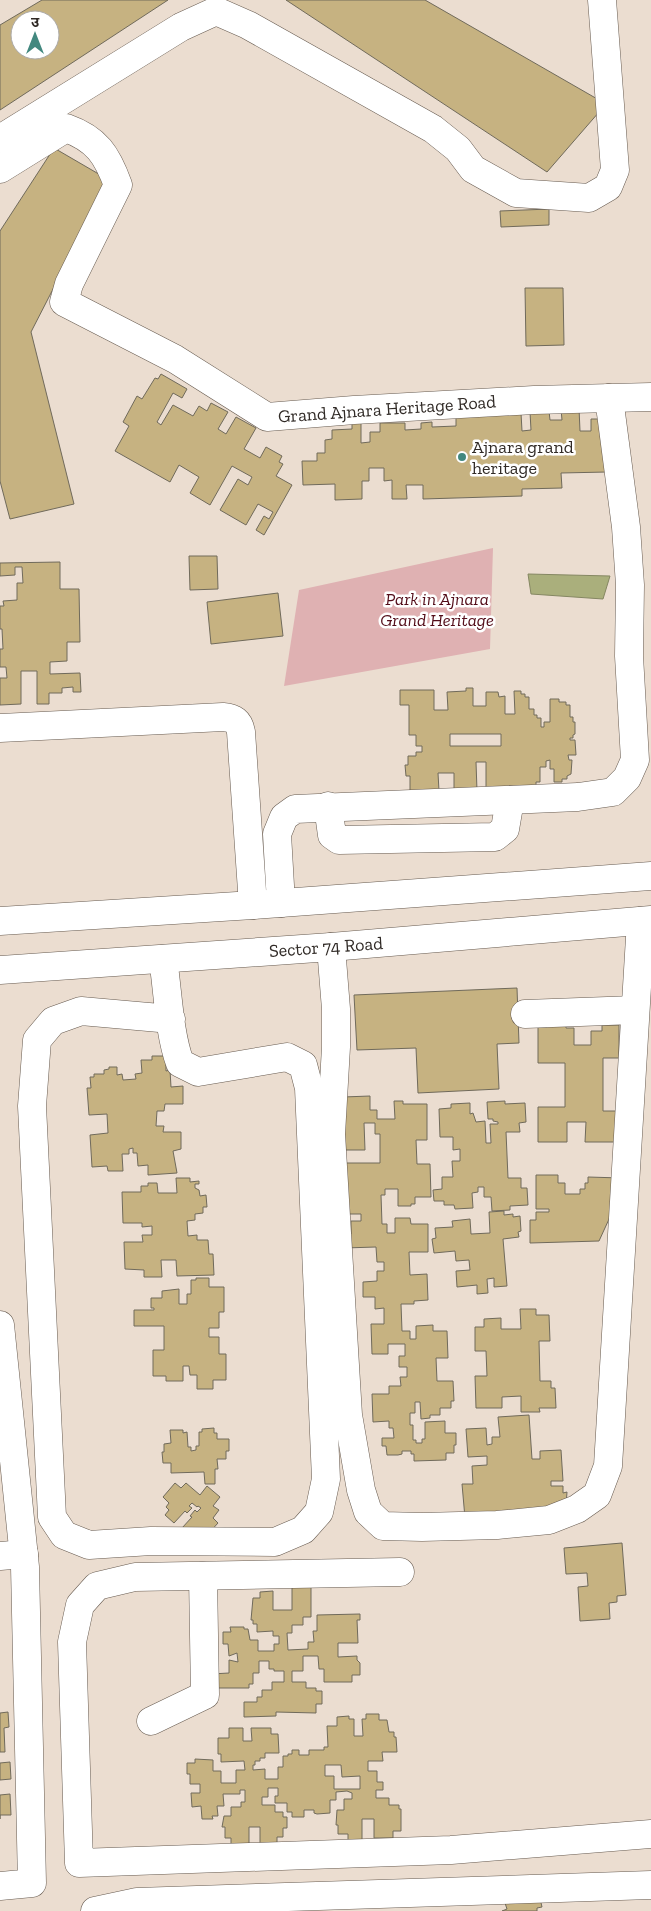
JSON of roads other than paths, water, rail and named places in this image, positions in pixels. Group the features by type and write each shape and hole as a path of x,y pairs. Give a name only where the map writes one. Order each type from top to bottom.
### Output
{"street":[{"path":"0,139 181,27 216,11 248,25 433,129 458,149 473,169 516,193 589,198 608,187 615,170 602,0"},
{"name":"Grand Ajnara Heritage Road","path":"0,169 66,128 84,135 108,160 118,185 69,284 64,302 175,359 266,417 506,402 651,397"},
{"path":"281,903 277,834 284,817 295,808 578,797 612,792 627,778 635,760 629,656 630,585 626,527 609,398"},
{"path":"0,728 231,718 239,724 241,732 253,905"},
{"path":"328,806 332,835 339,840 495,837 505,829 510,800"},
{"path":"248,835 277,834"},
{"path":"0,921 651,876"},
{"path":"331,947 336,1009 336,1047 331,1134 348,1415 361,1490 368,1512 383,1526 497,1525 549,1520 577,1509 597,1495 608,1466 635,1010 646,921"},
{"name":"Sector 74 Road","path":"0,970 331,947 646,921"},
{"path":"163,959 171,1019 174,1048 180,1063 198,1072 287,1057 303,1065 309,1088 326,1479 319,1512 302,1530 275,1542 152,1541 89,1545 64,1535 52,1518 32,1106 37,1040 53,1021 81,1011 171,1019"},
{"path":"525,1014 635,1010"},
{"path":"0,1325 32,1883 0,1886"},
{"path":"400,1572 136,1577 97,1586 80,1605 72,1642 79,1863 451,1850 651,1834"},
{"path":"151,1721 205,1695 204,1576"},
{"path":"95,1911 137,1902 160,1906 651,1885"}],"place":[{"name":"Ajnara grand heritage","path":"462,457"}],"park label":[{"name":"Park in Ajnara Grand Heritage","path":"437,609"}]}
